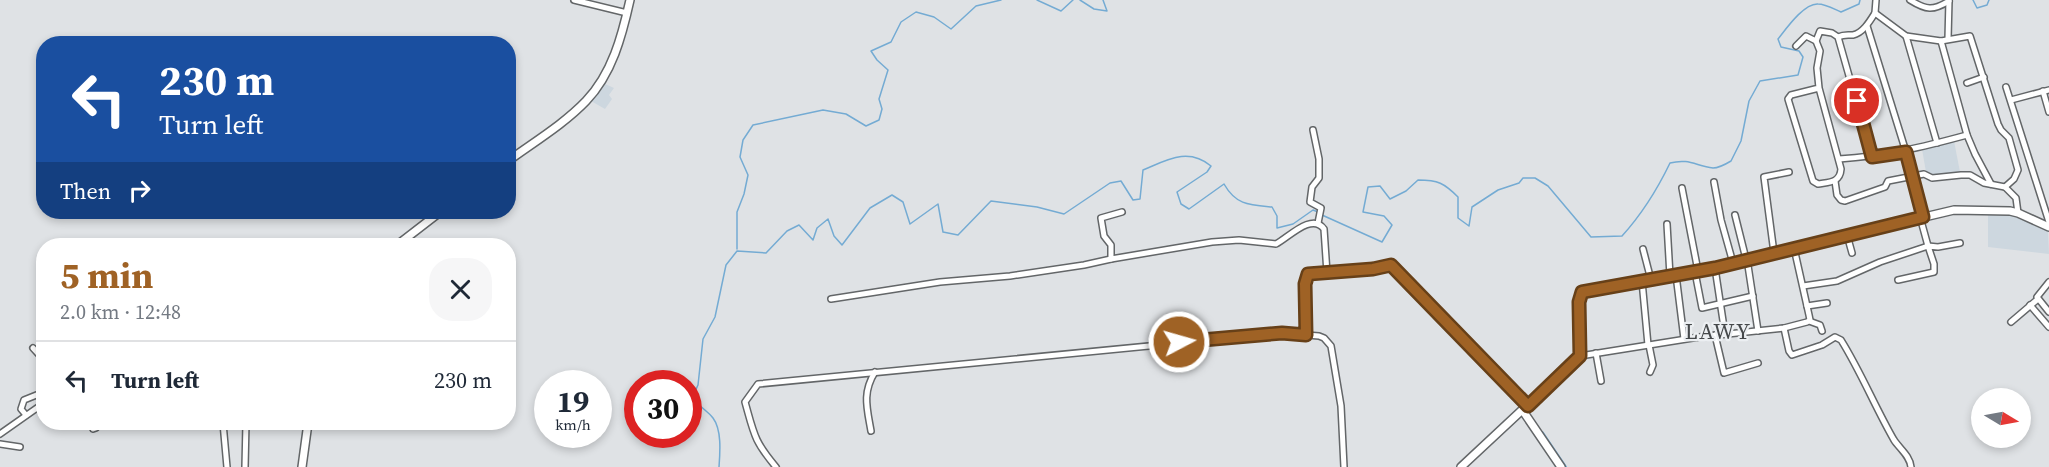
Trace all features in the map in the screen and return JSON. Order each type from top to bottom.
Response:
[{"type":"main road","points":[[516,155],[570,116],[591,96],[610,64],[620,40],[630,0]]},
{"type":"main road","points":[[1461,467],[1580,356],[1579,302],[1582,292],[1715,268],[1954,210],[1972,209],[2019,213],[2049,227]]},
{"type":"main road","points":[[406,238],[431,219]]},
{"type":"main road","points":[[1525,409],[1561,467]]},
{"type":"main road","points":[[302,467],[307,430]]},
{"type":"street","points":[[574,0],[596,3],[627,13]]},
{"type":"street","points":[[1838,37],[1846,33],[1854,35],[1867,26],[1875,13],[1876,0]]},
{"type":"street","points":[[1910,0],[1932,9],[1949,1],[1948,39]]},
{"type":"street","points":[[1875,13],[1906,36],[1941,41],[1970,36],[1998,124],[2009,138],[2018,170],[2006,188]]},
{"type":"street","points":[[1867,26],[1913,176],[1928,246],[1935,267],[1934,272],[1898,280]]},
{"type":"street","points":[[1819,88],[1791,95],[1788,99],[1813,182],[1818,184],[1835,181],[1841,174],[1819,88],[1817,68],[1820,51],[1816,41],[1820,31],[1832,33],[1838,37],[1872,157]]},
{"type":"street","points":[[1796,46],[1804,36],[1816,41]]},
{"type":"street","points":[[1906,36],[1937,143]]},
{"type":"street","points":[[1941,41],[1968,135],[1991,184]]},
{"type":"street","points":[[1967,83],[1984,77]]},
{"type":"street","points":[[2006,87],[2046,203],[2049,222]]},
{"type":"street","points":[[2010,100],[2046,91],[2049,112]]},
{"type":"street","points":[[1313,130],[1319,159],[1318,178],[1312,187],[1310,202],[1321,208],[1319,218],[1324,229],[1327,273]]},
{"type":"street","points":[[1839,159],[1906,152],[1968,135]]},
{"type":"street","points":[[1774,253],[1764,177],[1789,172]]},
{"type":"street","points":[[1835,181],[1839,198],[1848,201],[1885,187],[1890,180],[1924,174],[1932,178],[1965,175],[2006,188],[2016,198],[2019,213]]},
{"type":"street","points":[[1714,182],[1721,220],[1733,263]]},
{"type":"street","points":[[1682,188],[1702,308],[1753,296]]},
{"type":"street","points":[[1111,259],[1111,245],[1104,236],[1101,218],[1122,212]]},
{"type":"street","points":[[1735,215],[1746,259],[1758,331]]},
{"type":"street","points":[[831,299],[940,282],[1084,266],[1111,259],[1228,241],[1276,244],[1319,218]]},
{"type":"street","points":[[1667,224],[1684,339]]},
{"type":"street","points":[[1847,236],[1852,254]]},
{"type":"street","points":[[1803,286],[1838,281],[1880,262],[1928,246],[1938,247],[1960,243]]},
{"type":"street","points":[[1643,249],[1651,280]]},
{"type":"street","points":[[1794,249],[1809,321]]},
{"type":"street","points":[[1306,335],[1307,277],[1311,273],[1393,266],[1525,409]]},
{"type":"street","points":[[1715,268],[1725,334]]},
{"type":"street","points":[[1642,281],[1653,365],[1650,372]]},
{"type":"street","points":[[2049,282],[2038,293],[2038,299],[2049,312]]},
{"type":"street","points":[[2011,322],[2038,299]]},
{"type":"street","points":[[1807,306],[1827,303]]},
{"type":"street","points":[[2030,305],[2049,327]]},
{"type":"street","points":[[1580,356],[1684,339],[1785,328],[1809,321],[1820,325],[1822,331]]},
{"type":"street","points":[[1785,328],[1792,356],[1822,345],[1835,337],[1841,340],[1871,392],[1880,416],[1910,460],[1911,467]]},
{"type":"street","points":[[776,467],[758,444],[750,425],[746,402],[756,386],[762,384],[1282,333],[1322,337],[1329,342],[1341,406],[1344,467]]},
{"type":"street","points":[[1715,335],[1724,373],[1758,363]]},
{"type":"street","points":[[33,348],[36,351]]},
{"type":"street","points":[[1596,353],[1601,381]]},
{"type":"street","points":[[871,431],[866,395],[874,372]]},
{"type":"street","points":[[26,416],[21,409],[24,400],[36,395]]},
{"type":"street","points":[[0,434],[36,409]]},
{"type":"street","points":[[224,430],[227,467]]},
{"type":"street","points":[[245,467],[246,430]]},
{"type":"street","points":[[0,444],[20,447]]},
{"type":"shaded area","points":[[603,83],[614,88],[609,95],[612,99],[605,109],[591,101]]},
{"type":"shaded area","points":[[1954,141],[1960,172],[1935,175],[1926,172],[1922,149]]},
{"type":"shaded area","points":[[1988,212],[2019,214],[2048,231],[2049,254],[1988,247]]},
{"type":"waterway","points":[[737,249],[737,212],[748,175],[740,157],[743,140],[753,125],[823,110],[846,114],[866,126],[879,120],[882,109],[879,99],[888,70],[871,51],[891,42],[901,22],[916,12],[934,17],[951,29],[976,6],[1001,0]]},
{"type":"waterway","points":[[1037,0],[1061,11],[1073,0]]},
{"type":"waterway","points":[[1080,0],[1094,9],[1107,11],[1103,0]]},
{"type":"waterway","points":[[1322,215],[1382,242],[1392,225],[1384,216],[1363,212],[1368,187],[1380,186],[1390,199],[1406,191],[1418,180],[1440,183],[1458,197],[1458,218],[1469,226],[1472,207],[1498,190],[1519,183],[1523,178],[1535,178],[1548,186],[1591,237],[1622,236],[1649,201],[1670,163],[1687,162],[1713,168],[1731,161],[1741,141],[1749,101],[1760,81],[1798,75],[1803,57],[1799,51],[1781,47],[1778,39],[1796,17],[1813,5],[1824,5],[1841,12],[1859,4],[1860,0]]},
{"type":"waterway","points":[[1973,0],[1977,8],[1987,5],[1989,0]]},
{"type":"waterway","points":[[719,467],[720,442],[716,423],[693,396],[698,385],[703,339],[715,317],[726,265],[737,251],[766,253],[787,231],[799,225],[813,240],[817,228],[828,219],[834,236],[842,245],[870,208],[892,195],[903,202],[910,224],[938,204],[943,232],[958,235],[991,201],[1037,207],[1064,214],[1110,183],[1121,181],[1133,200],[1140,199],[1143,170],[1169,159],[1186,156],[1202,160],[1211,166],[1207,172],[1177,192],[1181,204],[1189,209],[1224,184],[1233,196],[1244,203],[1272,207],[1277,216],[1277,228],[1293,224],[1313,210],[1318,212]]},
{"type":"waterway","points":[[1542,433],[1565,467]]},
{"type":"district","name":"LAWY","points":[[1718,331]]},
{"type":"route","points":[[1179,342],[1282,333],[1306,335],[1305,284],[1308,274],[1338,273],[1391,265],[1528,406],[1580,357],[1579,302],[1582,292],[1715,268],[1923,217],[1906,152],[1872,157],[1857,101]]}]
